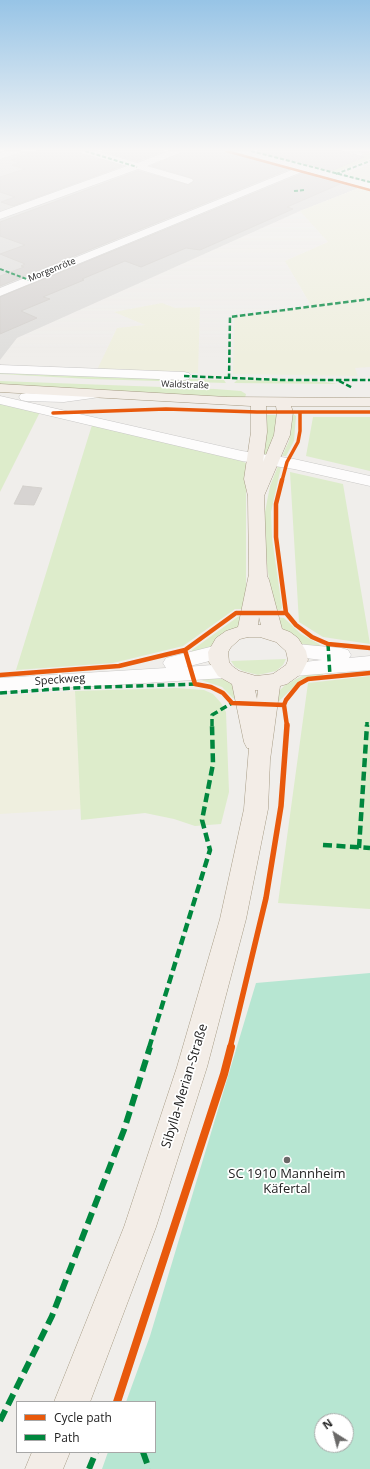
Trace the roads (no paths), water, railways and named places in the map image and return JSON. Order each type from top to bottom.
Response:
[{"type":"main road","name":"Waldstraße","points":[[0,378],[269,387],[370,388]]},
{"type":"main road","points":[[247,631],[258,574],[256,496],[252,479],[259,432],[258,402],[269,387],[283,402],[284,412],[282,435],[256,496]]},
{"type":"main road","name":"Waldstraße","points":[[0,388],[258,402],[370,402]]},
{"type":"main road","points":[[258,574],[273,633]]},
{"type":"main road","points":[[247,631],[273,633],[291,643],[295,660],[284,677],[270,682],[256,683],[228,668],[223,643],[233,635],[247,631]]},
{"type":"main road","name":"Sibylla-Merian-Straße","points":[[228,668],[259,760]]},
{"type":"main road","name":"Sibylla-Merian-Straße","points":[[72,1401],[140,1227],[192,1067],[235,911],[256,809],[259,760],[270,682]]},
{"type":"main road","points":[[44,1469],[51,1453]]},
{"type":"street","name":"Morgenröte","points":[[0,292],[178,220]]},
{"type":"street","name":"Waldstraße","points":[[0,370],[184,376]]},
{"type":"street","name":"Waldstraße","points":[[0,395],[64,398],[95,394]]},
{"type":"street","points":[[0,400],[255,458],[272,460],[370,481]]},
{"type":"street","points":[[295,660],[328,655],[370,657]]},
{"type":"street","points":[[295,660],[370,663]]},
{"type":"street","name":"Speckweg","points":[[0,684],[228,668]]},
{"type":"place","name":"SC 1910 Mannheim Käfertal","points":[[287,1160]]}]
